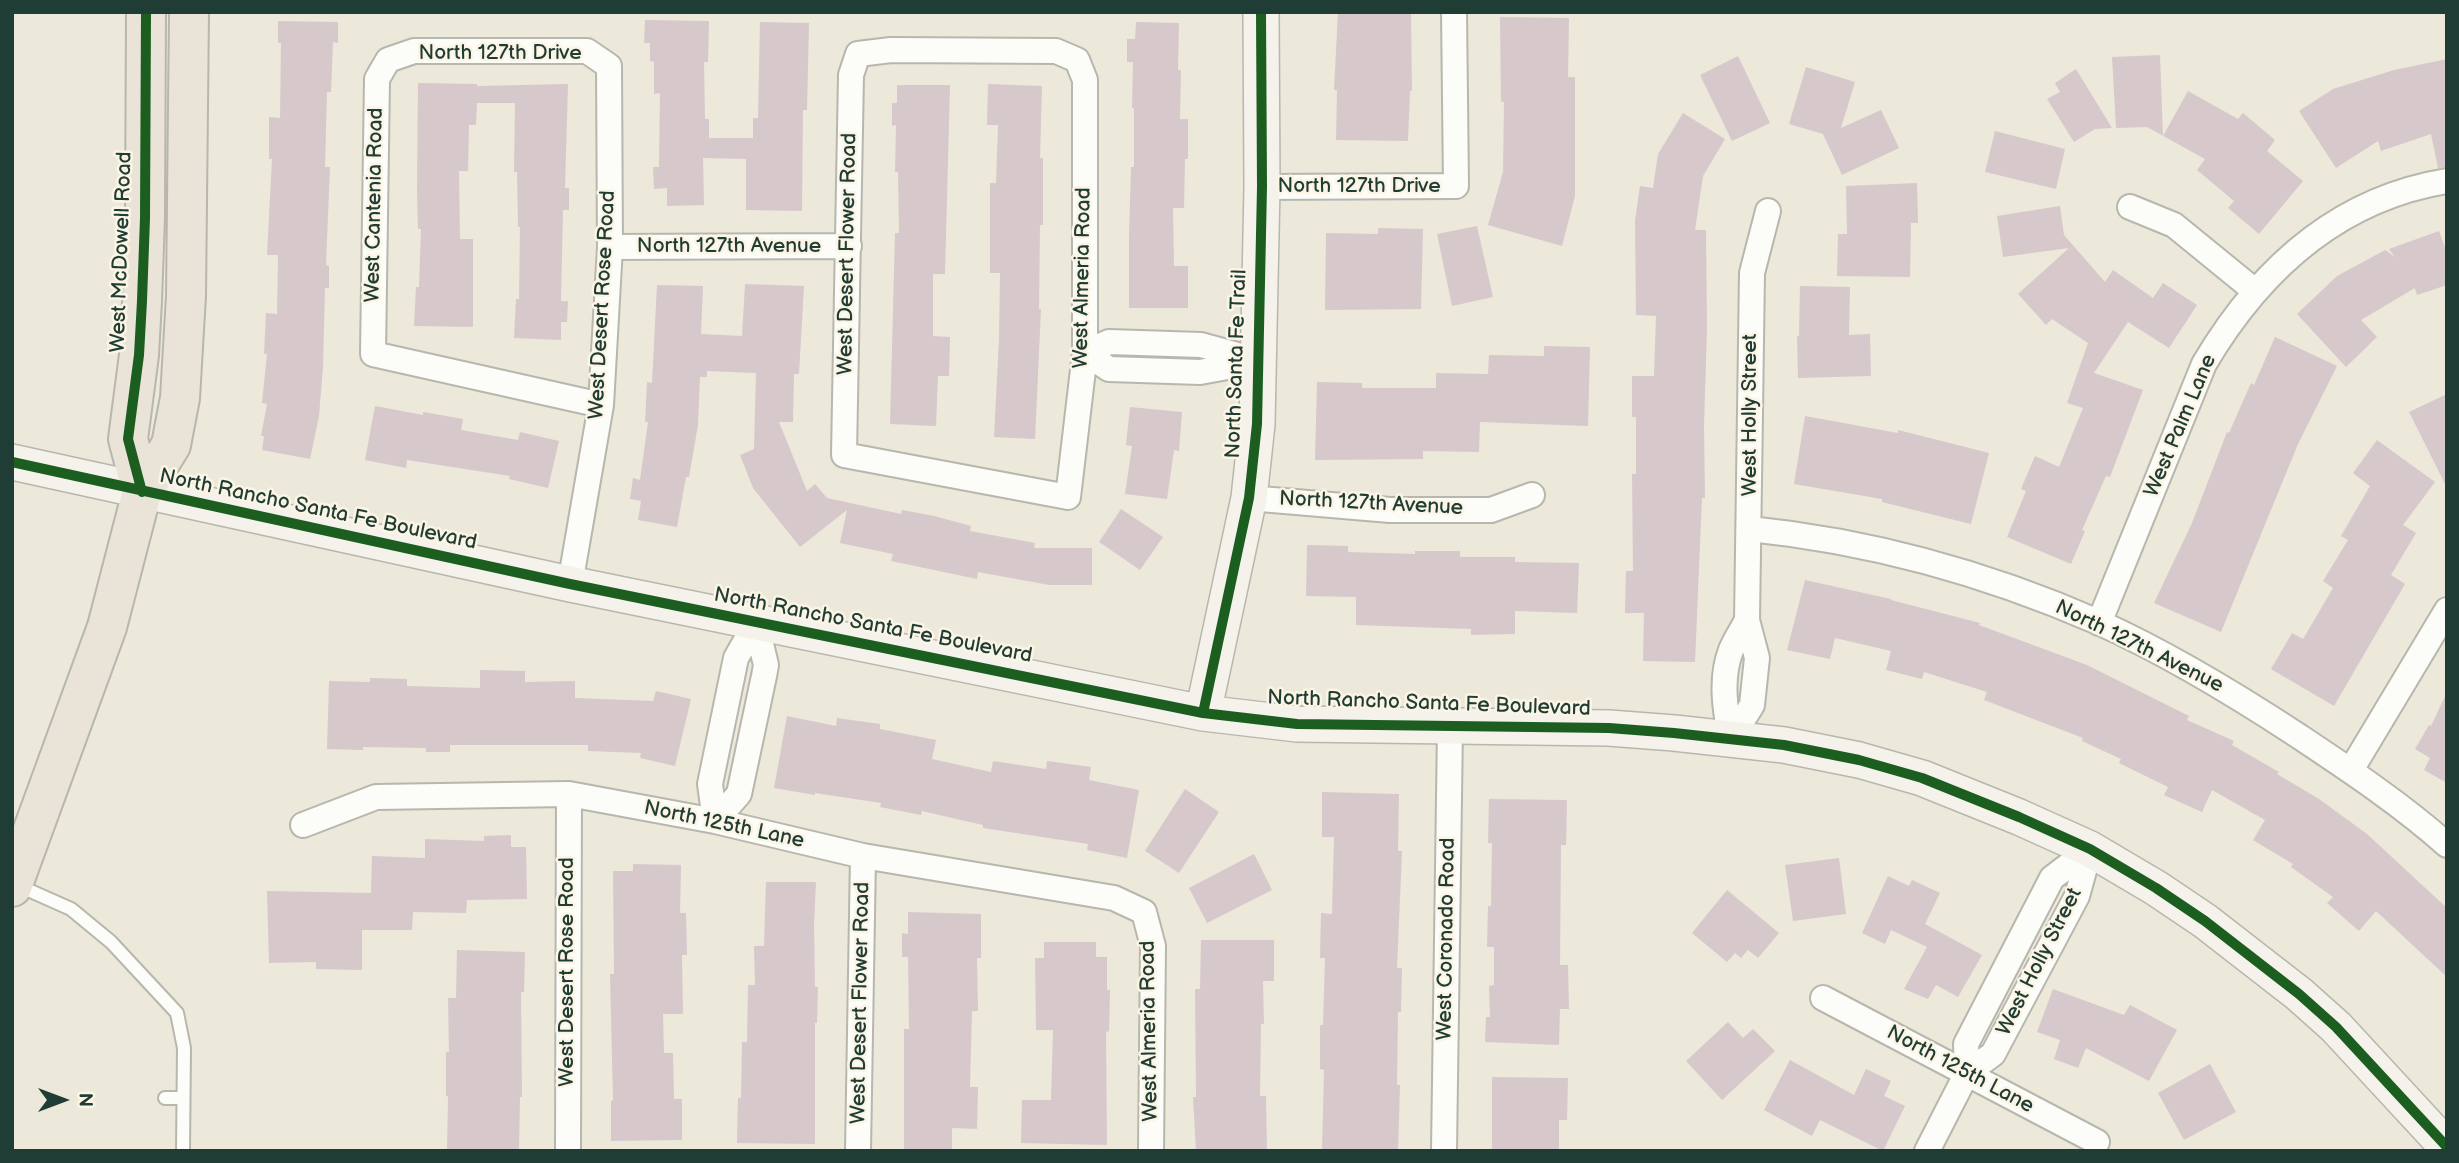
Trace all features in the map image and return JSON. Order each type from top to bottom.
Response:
[{"type":"main road","name":"West McDowell Road","points":[[142,492],[128,439],[139,355],[142,301],[146,12]]},
{"type":"main road","name":"West McDowell Road","points":[[13,886],[107,627],[142,492],[171,446],[181,386],[186,296],[189,12]]},
{"type":"street","name":"North Santa Fe Trail","points":[[1203,713],[1249,498],[1257,424],[1262,187],[1261,12]]},
{"type":"street","name":"North 127th Drive","points":[[1262,187],[1456,186],[1454,12]]},
{"type":"street","name":"West Desert Flower Road","points":[[1068,497],[844,455],[851,75],[858,54],[891,50],[1056,51],[1077,60]]},
{"type":"street","name":"North 127th Drive","points":[[388,60],[414,51],[587,51],[609,66]]},
{"type":"street","name":"West Cantenia Road","points":[[388,60],[377,79],[373,354],[601,405]]},
{"type":"street","name":"West Almeria Road","points":[[1068,497],[1084,353],[1085,80],[1077,60]]},
{"type":"street","name":"West Desert Rose Road","points":[[570,584],[601,405],[610,247],[609,66]]},
{"type":"street","name":"West Palm Lane","points":[[2099,623],[2204,364],[2226,327],[2255,291],[2302,245],[2364,205],[2430,183],[2447,181]]},
{"type":"street","points":[[2130,207],[2174,225],[2255,291]]},
{"type":"street","name":"West Holly Street","points":[[1731,739],[1752,705],[1757,658],[1747,620],[1752,273],[1768,211]]},
{"type":"street","name":"North 127th Avenue","points":[[610,247],[849,246]]},
{"type":"street","points":[[1084,353],[1109,342],[1201,345],[1260,361]]},
{"type":"street","name":"North Rancho Santa Fe Boulevard","points":[[12,463],[570,584],[1203,713],[1297,724],[1609,728],[1731,739],[1784,745],[1847,757],[1922,778],[2090,849],[2205,920],[2299,994],[2351,1043],[2447,1147]]},
{"type":"street","name":"North 127th Avenue","points":[[1249,498],[1390,510],[1491,510],[1532,495]]},
{"type":"street","name":"North 127th Avenue","points":[[1750,529],[1798,534],[1926,561],[2022,592],[2099,623],[2236,695],[2351,770],[2447,845]]},
{"type":"street","points":[[2351,770],[2447,610]]},
{"type":"street","points":[[715,821],[739,794],[764,676],[766,665],[756,623]]},
{"type":"street","name":"West Coronado Road","points":[[1444,1151],[1450,728]]},
{"type":"street","name":"West Desert Rose Road","points":[[568,1151],[569,794]]},
{"type":"street","name":"North 125th Lane","points":[[303,825],[376,797],[569,794],[715,821],[863,856],[1114,898],[1144,912]]},
{"type":"street","name":"West Holly Street","points":[[1927,1151],[1967,1073],[1993,1054],[2077,896],[2090,849]]},
{"type":"street","name":"West Desert Flower Road","points":[[858,1151],[863,856]]},
{"type":"street","name":"West Almeria Road","points":[[1144,912],[1153,946],[1151,1151]]},
{"type":"street","name":"North 125th Lane","points":[[1823,998],[2097,1142]]},
{"type":"lane","points":[[13,886],[71,909],[111,942],[177,1013],[184,1048],[183,1151]]},
{"type":"lane","points":[[165,1098],[183,1098]]},
{"type":"building","points":[[1338,12],[1411,12],[1412,91],[1408,141],[1336,140],[1337,90],[1334,90]]},
{"type":"building","points":[[1500,17],[1569,18],[1568,77],[1575,77],[1575,196],[1562,246],[1488,225],[1503,172],[1504,102],[1501,102]]},
{"type":"building","points":[[645,20],[709,21],[708,62],[704,62],[705,119],[709,119],[709,138],[753,138],[753,118],[758,118],[760,22],[809,23],[807,110],[803,110],[802,211],[746,210],[746,159],[703,158],[704,205],[667,206],[667,188],[654,189],[653,167],[659,167],[660,93],[654,94],[654,62],[650,61],[650,43],[644,43]]},
{"type":"building","points":[[278,21],[338,22],[338,43],[333,42],[331,92],[327,92],[325,167],[330,167],[326,265],[329,266],[329,288],[325,288],[319,416],[310,459],[262,450],[264,436],[261,436],[267,404],[262,403],[267,354],[264,354],[266,313],[277,314],[278,255],[267,255],[272,159],[269,159],[269,117],[280,118],[281,43],[278,43]]},
{"type":"building","points":[[1136,22],[1179,23],[1180,119],[1188,119],[1188,159],[1185,159],[1184,208],[1173,208],[1174,266],[1188,266],[1188,308],[1129,308],[1134,108],[1133,62],[1127,62],[1127,39],[1135,39]]},
{"type":"building","points":[[2160,55],[2163,136],[2147,127],[2116,128],[2112,57]]},
{"type":"building","points":[[1738,56],[1770,123],[1732,141],[1700,75]]},
{"type":"building","points":[[2447,59],[2447,167],[2438,168],[2431,134],[2381,151],[2378,141],[2336,168],[2299,111],[2333,89],[2394,70]]},
{"type":"building","points":[[1806,67],[1855,82],[1841,128],[1881,110],[1899,148],[1842,175],[1823,134],[1789,124]]},
{"type":"building","points":[[2076,69],[2112,128],[2095,129],[2074,142],[2047,99],[2060,92],[2055,83]]},
{"type":"building","points":[[418,83],[477,86],[568,84],[565,188],[569,188],[569,210],[563,210],[561,301],[568,301],[567,322],[561,322],[561,340],[514,338],[516,299],[519,299],[520,227],[517,172],[514,172],[515,103],[477,103],[476,125],[469,125],[468,171],[459,171],[460,239],[473,239],[473,327],[414,326],[416,287],[419,287],[421,229],[418,229],[417,191]]},
{"type":"building","points":[[988,84],[1042,86],[1040,158],[1043,158],[1043,225],[1040,225],[1041,309],[1035,439],[994,437],[1000,273],[990,273],[990,183],[996,183],[998,125],[987,125]]},
{"type":"building","points":[[897,85],[950,85],[945,274],[933,274],[933,336],[950,337],[949,376],[938,376],[936,426],[890,424],[895,233],[899,233],[898,172],[895,172],[896,125],[892,126],[892,103],[897,103]]},
{"type":"building","points":[[2188,91],[2238,119],[2243,113],[2275,140],[2267,151],[2303,181],[2259,234],[2228,208],[2234,201],[2197,170],[2205,159],[2163,136]]},
{"type":"building","points":[[1683,113],[1725,139],[1703,176],[1695,230],[1706,230],[1707,328],[1705,498],[1702,498],[1695,662],[1643,661],[1644,613],[1625,613],[1626,571],[1633,571],[1632,474],[1636,474],[1636,417],[1632,417],[1632,376],[1654,376],[1656,316],[1636,315],[1635,221],[1640,186],[1653,188],[1658,154]]},
{"type":"building","points":[[1995,131],[2065,149],[2056,189],[1985,172]]},
{"type":"building","points":[[1917,183],[1918,223],[1911,223],[1910,277],[1837,276],[1838,234],[1847,234],[1846,186]]},
{"type":"building","points":[[2060,206],[2064,235],[2105,282],[2113,270],[2153,298],[2163,283],[2197,305],[2169,348],[2128,322],[2094,373],[2143,390],[2110,477],[2106,476],[2082,530],[2085,531],[2071,564],[2007,537],[2026,491],[2021,489],[2035,456],[2059,467],[2083,408],[2067,403],[2088,343],[2052,319],[2046,325],[2018,294],[2069,248],[2003,257],[1997,216]]},
{"type":"building","points":[[1477,226],[1493,297],[1452,306],[1437,234]]},
{"type":"building","points":[[1378,228],[1423,229],[1421,309],[1325,310],[1326,233],[1378,234]]},
{"type":"building","points":[[2439,231],[2447,253],[2447,285],[2417,295],[2415,288],[2361,320],[2377,337],[2346,367],[2297,314],[2337,276],[2385,250],[2395,257],[2389,249]]},
{"type":"building","points":[[745,284],[804,286],[799,374],[794,374],[793,422],[779,422],[807,491],[815,484],[827,498],[901,514],[902,510],[934,516],[971,526],[970,531],[1035,543],[1034,548],[1092,548],[1092,585],[1049,585],[978,572],[977,579],[891,561],[893,554],[840,543],[847,510],[800,547],[753,488],[740,455],[754,449],[756,373],[707,371],[707,377],[700,377],[698,425],[677,527],[638,520],[641,501],[630,499],[633,478],[640,480],[648,422],[645,422],[647,382],[652,383],[657,285],[703,286],[701,334],[742,336]]},
{"type":"building","points":[[1800,286],[1850,287],[1849,335],[1870,334],[1871,376],[1798,378]]},
{"type":"building","points":[[2275,337],[2337,366],[2298,444],[2221,632],[2154,603],[2192,523],[2227,432],[2229,433],[2251,383],[2254,385]]},
{"type":"building","points":[[1544,346],[1590,347],[1588,426],[1480,422],[1479,452],[1423,451],[1423,459],[1315,460],[1317,382],[1362,383],[1362,388],[1436,388],[1436,373],[1488,374],[1489,355],[1544,356]]},
{"type":"building","points":[[2447,394],[2447,488],[2409,412]]},
{"type":"building","points":[[375,406],[463,419],[461,430],[518,440],[520,432],[559,441],[548,488],[509,479],[510,476],[407,460],[406,468],[365,460]]},
{"type":"building","points":[[1130,407],[1182,412],[1179,451],[1174,450],[1167,499],[1125,494],[1132,446],[1126,445]]},
{"type":"building","points":[[1805,416],[1898,433],[1898,430],[1989,453],[1971,524],[1882,502],[1882,499],[1794,484]]},
{"type":"building","points":[[2377,440],[2435,482],[2403,525],[2416,533],[2391,575],[2405,584],[2334,706],[2271,669],[2292,633],[2303,639],[2333,588],[2323,581],[2348,540],[2341,536],[2370,486],[2353,473]]},
{"type":"building","points":[[1121,509],[1163,537],[1140,570],[1099,542]]},
{"type":"building","points":[[1307,545],[1348,546],[1348,552],[1415,554],[1415,551],[1460,551],[1460,557],[1515,557],[1515,562],[1579,563],[1577,613],[1515,611],[1515,634],[1471,635],[1471,629],[1356,625],[1356,597],[1306,596]]},
{"type":"building","points":[[1805,580],[1980,623],[1979,625],[2087,665],[2189,716],[2187,720],[2234,741],[2232,745],[2279,772],[2277,774],[2319,799],[2367,834],[2447,908],[2447,977],[2376,911],[2359,931],[2327,903],[2333,897],[2291,867],[2293,864],[2253,840],[2265,820],[2212,790],[2202,812],[2164,795],[2168,787],[2119,763],[2121,759],[2082,741],[2083,738],[1984,700],[1987,692],[1924,672],[1922,679],[1886,670],[1891,651],[1835,638],[1830,659],[1787,650]]},
{"type":"building","points":[[480,670],[525,671],[525,682],[575,681],[575,698],[653,701],[656,691],[691,699],[675,766],[640,758],[641,753],[588,751],[588,745],[450,745],[450,752],[426,752],[426,748],[327,749],[329,681],[407,679],[407,686],[480,688]]},
{"type":"building","points":[[2447,692],[2447,783],[2424,770],[2430,758],[2415,749],[2429,725],[2431,726]]},
{"type":"building","points":[[787,716],[836,726],[837,718],[880,724],[880,729],[936,740],[932,759],[991,772],[993,761],[1046,769],[1047,761],[1091,767],[1089,780],[1139,790],[1127,858],[1087,850],[1088,844],[983,828],[983,825],[922,811],[921,815],[880,807],[881,803],[774,788]]},
{"type":"building","points":[[1185,789],[1219,812],[1179,873],[1145,851]]},
{"type":"building","points":[[1322,792],[1399,794],[1398,851],[1402,851],[1397,968],[1402,968],[1401,1012],[1398,1012],[1398,1151],[1322,1151],[1324,1070],[1320,1069],[1320,1025],[1323,1025],[1325,958],[1320,958],[1321,913],[1332,914],[1334,837],[1322,837]]},
{"type":"building","points":[[1489,799],[1567,800],[1566,845],[1561,845],[1560,965],[1568,965],[1569,1009],[1560,1009],[1559,1045],[1485,1042],[1486,1017],[1490,1017],[1489,986],[1494,985],[1494,947],[1487,947],[1492,843],[1488,843]]},
{"type":"building","points":[[511,835],[511,847],[526,847],[527,899],[467,900],[466,913],[413,912],[412,930],[362,930],[362,970],[316,969],[316,962],[269,963],[267,891],[371,893],[372,856],[425,858],[425,839],[484,841],[484,836]]},
{"type":"building","points":[[1254,854],[1272,890],[1207,923],[1189,888]]},
{"type":"building","points":[[1839,858],[1846,914],[1793,921],[1785,865]]},
{"type":"building","points":[[633,864],[681,865],[680,913],[686,913],[687,955],[682,955],[683,1014],[663,1014],[664,1053],[673,1053],[674,1099],[682,1099],[682,1140],[611,1141],[613,1100],[610,974],[614,974],[613,871],[633,871]]},
{"type":"building","points":[[1888,876],[1909,886],[1912,880],[1940,893],[1925,924],[1982,955],[1958,997],[1936,985],[1928,999],[1904,989],[1927,947],[1891,930],[1885,944],[1862,933]]},
{"type":"building","points":[[766,882],[816,882],[815,987],[818,987],[815,1023],[815,1144],[737,1143],[742,1042],[747,1042],[748,985],[755,985],[754,946],[764,946]]},
{"type":"building","points":[[1727,890],[1779,933],[1758,958],[1748,950],[1741,958],[1735,953],[1727,962],[1692,933]]},
{"type":"building","points":[[908,912],[981,914],[981,958],[977,958],[978,1011],[972,1011],[970,1087],[978,1087],[977,1129],[952,1128],[952,1151],[904,1151],[904,1029],[909,1029],[908,957],[902,957],[902,933],[908,934]]},
{"type":"building","points":[[1201,940],[1274,940],[1274,981],[1263,981],[1264,1024],[1261,1024],[1260,1096],[1266,1096],[1267,1151],[1196,1151],[1193,1097],[1196,1097],[1195,989],[1200,989]]},
{"type":"building","points":[[1044,942],[1096,942],[1096,957],[1107,957],[1107,990],[1110,990],[1109,1032],[1106,1031],[1107,1145],[1021,1143],[1022,1100],[1051,1100],[1053,1030],[1036,1030],[1035,958],[1044,958]]},
{"type":"building","points":[[457,950],[525,952],[524,992],[521,992],[522,1097],[519,1151],[447,1151],[448,998],[456,998]]},
{"type":"building","points":[[2053,989],[2124,1015],[2130,1005],[2177,1030],[2149,1081],[2086,1048],[2078,1068],[2054,1059],[2060,1040],[2037,1032]]},
{"type":"building","points":[[1728,1022],[1743,1038],[1753,1029],[1775,1051],[1722,1100],[1686,1061]]},
{"type":"building","points":[[1790,1060],[1854,1095],[1866,1069],[1891,1081],[1884,1096],[1905,1106],[1883,1151],[1820,1120],[1812,1136],[1764,1110]]},
{"type":"building","points":[[2210,1064],[2236,1112],[2184,1140],[2158,1093]]},
{"type":"building","points":[[1492,1077],[1568,1078],[1567,1120],[1559,1120],[1559,1151],[1492,1151]]},
{"type":"cycle path","points":[[142,492],[128,439],[139,355],[142,301],[146,12]]},
{"type":"cycle path","points":[[1203,713],[1249,498],[1257,424],[1262,187],[1261,12]]},
{"type":"cycle path","points":[[12,462],[570,584],[1203,713],[1297,724],[1609,728],[1784,745],[1859,760],[1922,778],[2019,817],[2090,849],[2156,888],[2205,921],[2299,994],[2336,1027],[2447,1147]]}]
